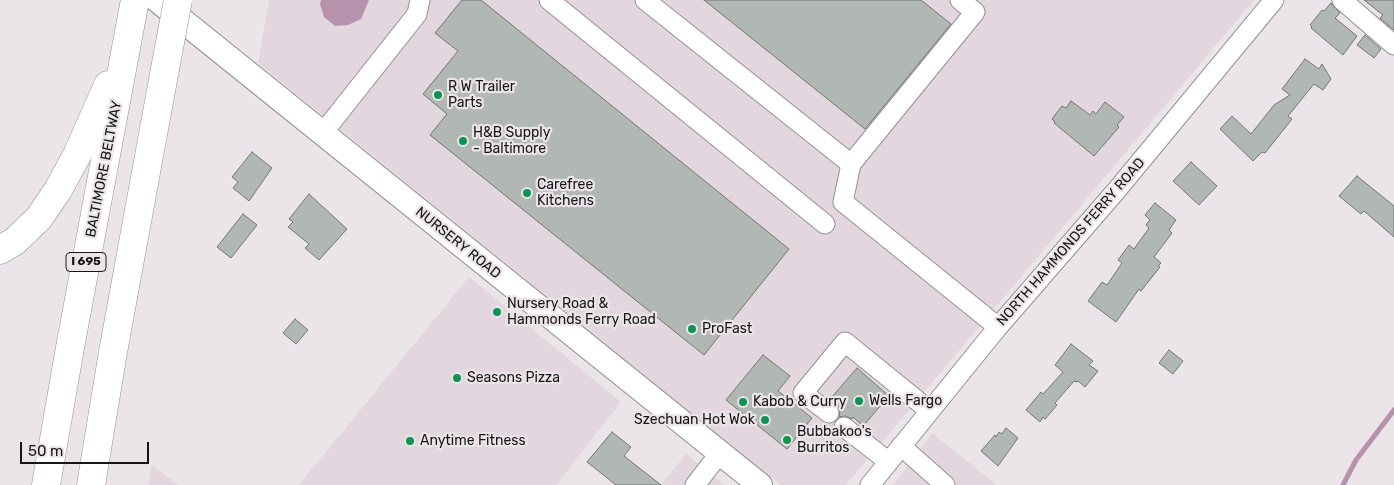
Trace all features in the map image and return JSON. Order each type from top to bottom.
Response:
[{"type":"highway","name":"BALTIMORE BELTWAY","points":[[46,485],[135,0]]},
{"type":"highway","points":[[91,485],[108,379],[178,0]]},
{"type":"highway","points":[[0,250],[15,241],[39,218],[58,190],[77,155],[128,40]]},
{"type":"highway","points":[[104,485],[108,379]]},
{"type":"main road","name":"NURSERY ROAD","points":[[157,0],[760,485]]},
{"type":"street","points":[[322,134],[417,14],[420,0]]},
{"type":"street","points":[[549,0],[825,224]]},
{"type":"street","points":[[645,0],[851,164]]},
{"type":"street","points":[[960,0],[975,12],[851,164],[843,202],[998,326]]},
{"type":"street","name":"NORTH HAMMONDS FERRY ROAD","points":[[870,485],[998,326],[1116,191],[1274,0]]},
{"type":"street","points":[[1342,0],[1394,45]]},
{"type":"street","points":[[829,413],[803,393],[844,342],[930,411]]},
{"type":"street","points":[[844,427],[889,462]]},
{"type":"street","points":[[902,446],[945,485]]},
{"type":"street","points":[[695,485],[720,453]]},
{"type":"shaded area","points":[[269,0],[1254,0],[846,485],[781,485],[258,63]]},
{"type":"shaded area","points":[[321,0],[369,0],[361,19],[348,25],[335,26],[324,17],[320,4]]},
{"type":"shaded area","points":[[469,277],[621,402],[556,485],[299,485]]},
{"type":"shaded area","points":[[932,433],[997,485],[893,485]]},
{"type":"shaded area","points":[[686,454],[724,485],[661,485]]},
{"type":"shaded area","points":[[152,465],[178,485],[148,485]]},
{"type":"building","points":[[462,0],[481,0],[789,249],[704,355],[430,135],[447,114],[423,94],[458,51],[435,33]]},
{"type":"building","points":[[704,0],[921,0],[951,24],[865,129]]},
{"type":"building","points":[[1364,0],[1394,0],[1394,30],[1380,18],[1383,15]]},
{"type":"building","points":[[1331,3],[1340,13],[1335,18],[1357,36],[1343,55],[1311,28],[1310,25],[1322,10],[1324,11]]},
{"type":"building","points":[[1365,35],[1381,49],[1374,58],[1357,45]]},
{"type":"building","points":[[1305,59],[1319,69],[1322,64],[1331,79],[1323,90],[1314,84],[1288,116],[1292,119],[1265,153],[1262,152],[1253,161],[1220,129],[1232,116],[1251,134],[1274,105],[1290,95],[1282,89]]},
{"type":"building","points":[[1071,101],[1090,115],[1093,111],[1096,114],[1105,102],[1124,117],[1117,125],[1119,127],[1094,156],[1054,123],[1052,119],[1062,106],[1066,108]]},
{"type":"building","points":[[252,152],[272,168],[249,201],[233,188],[238,182],[232,177]]},
{"type":"building","points":[[1191,162],[1217,186],[1199,205],[1173,181]]},
{"type":"building","points":[[1357,176],[1394,206],[1394,237],[1364,211],[1361,214],[1339,196]]},
{"type":"building","points":[[309,194],[347,229],[319,260],[305,248],[309,244],[288,227],[293,222],[289,219]]},
{"type":"building","points":[[1155,203],[1176,220],[1169,230],[1172,233],[1154,257],[1161,263],[1158,266],[1160,267],[1141,291],[1139,289],[1116,322],[1088,301],[1102,282],[1107,285],[1122,263],[1118,260],[1129,245],[1134,249],[1149,228],[1146,225],[1150,220],[1145,215]]},
{"type":"building","points":[[243,214],[257,225],[231,258],[217,247]]},
{"type":"building","points":[[295,319],[308,330],[296,344],[283,333]]},
{"type":"building","points":[[1071,344],[1093,361],[1089,365],[1098,371],[1085,387],[1078,381],[1074,381],[1055,403],[1057,405],[1040,422],[1026,410],[1041,392],[1043,394],[1063,372],[1055,365]]},
{"type":"building","points":[[1169,350],[1183,361],[1173,374],[1159,363]]},
{"type":"building","points":[[763,355],[790,376],[778,391],[812,418],[787,449],[726,400]]},
{"type":"building","name":"Wells Fargo","points":[[857,368],[889,396],[863,426],[853,417],[852,419],[845,416],[839,417],[840,409],[831,398]]},
{"type":"building","points":[[1006,428],[1018,438],[998,466],[981,451],[995,435],[996,437],[999,432],[1002,434]]},
{"type":"building","points":[[612,432],[631,447],[624,456],[661,485],[616,485],[587,462]]},
{"type":"waterway","points":[[1343,485],[1356,460],[1394,410]]},
{"type":"place","name":"R W Trailer Parts","points":[[438,95]]},
{"type":"place","name":"H&B Supply - Baltimore","points":[[463,141]]},
{"type":"place","name":"Carefree Kitchens","points":[[527,193]]},
{"type":"place","name":"Nursery Road & Hammonds Ferry Road","points":[[497,312]]},
{"type":"place","name":"ProFast","points":[[692,329]]},
{"type":"place","name":"Seasons Pizza","points":[[457,378]]},
{"type":"place","name":"Wells Fargo","points":[[859,401]]},
{"type":"place","name":"Kabob & Curry","points":[[743,402]]},
{"type":"place","name":"Szechuan Hot Wok","points":[[765,420]]},
{"type":"place","name":"Bubbakoo's Burritos","points":[[787,440]]},
{"type":"place","name":"Anytime Fitness","points":[[410,441]]}]
